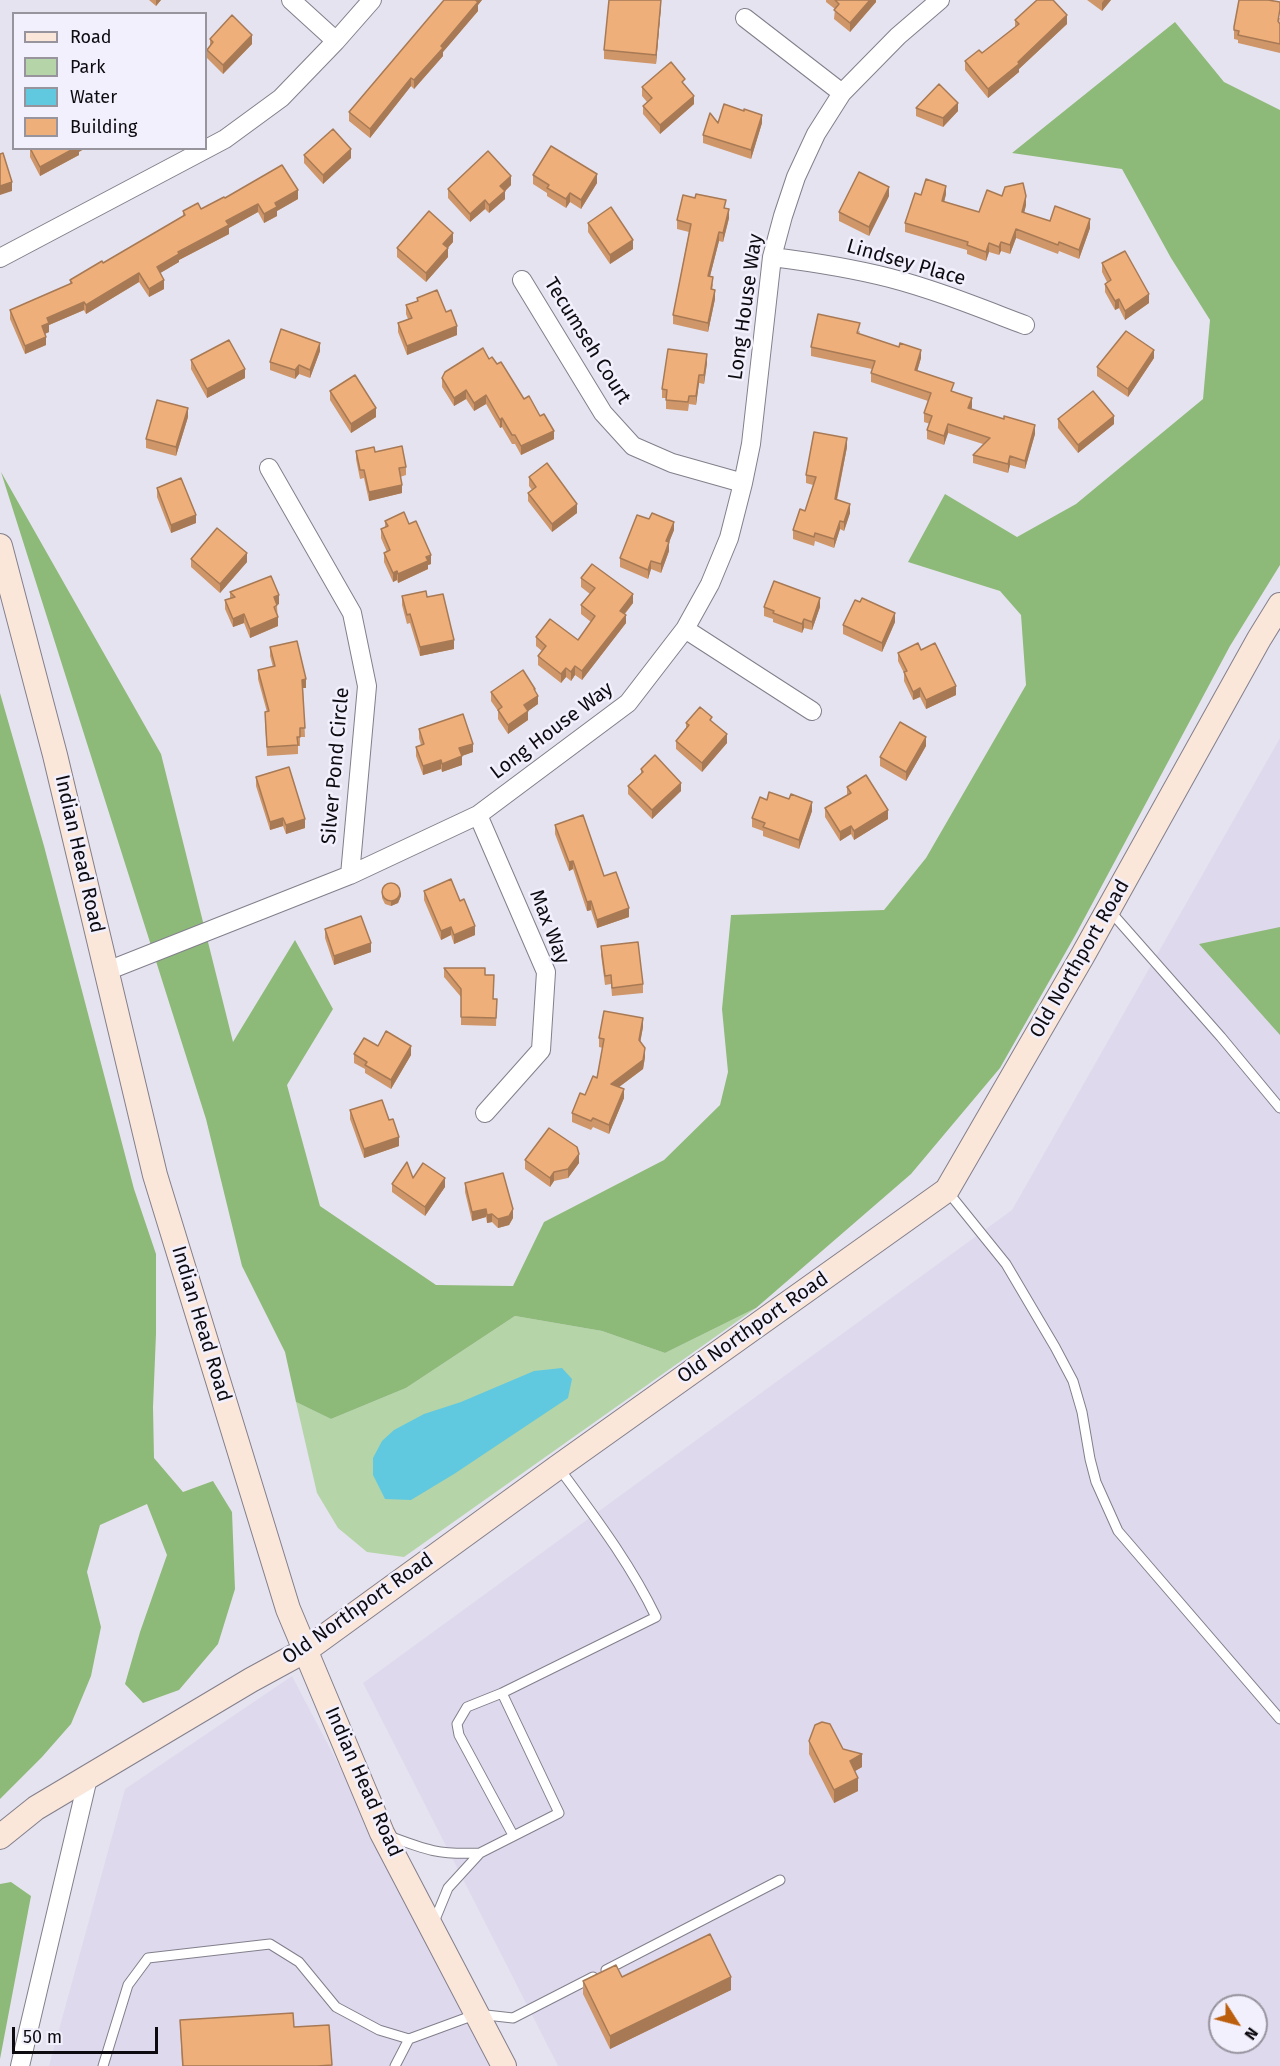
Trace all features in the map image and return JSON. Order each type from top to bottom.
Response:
[{"type":"main road","name":"Indian Head Road","points":[[0,546],[55,754],[155,1175],[288,1609],[382,1833],[504,2066]]},
{"type":"main road","name":"Old Northport Road","points":[[0,1837],[36,1808],[251,1680],[306,1650],[947,1190],[1280,605]]},
{"type":"street","points":[[291,0],[336,41]]},
{"type":"street","points":[[207,149],[225,139],[281,98],[372,0]]},
{"type":"street","name":"Long House Way","points":[[107,971],[350,875],[478,815],[628,703],[685,629],[710,584],[729,538],[751,444],[772,257],[796,177],[816,134],[842,93],[898,36],[940,0]]},
{"type":"street","points":[[745,18],[842,93]]},
{"type":"street","points":[[0,258],[204,150]]},
{"type":"street","name":"Lindsey Place","points":[[772,257],[844,267],[892,279],[956,299],[1025,326]]},
{"type":"street","name":"Tecumseh Court","points":[[522,280],[603,413],[633,446],[672,463],[743,483]]},
{"type":"street","name":"Silver Pond Circle","points":[[269,468],[352,613],[368,686],[350,875]]},
{"type":"street","points":[[685,629],[812,711]]},
{"type":"street","name":"Max Way","points":[[478,815],[546,972],[541,1050],[485,1113]]},
{"type":"street","points":[[20,2066],[87,1778]]},
{"type":"lane","points":[[1108,909],[1280,1108]]},
{"type":"lane","points":[[947,1190],[1006,1264],[1073,1381],[1082,1412],[1096,1482],[1118,1531],[1280,1719]]},
{"type":"lane","points":[[513,1835],[459,1735],[457,1724],[467,1707],[502,1693],[656,1617],[639,1582],[623,1557],[558,1467]]},
{"type":"lane","points":[[432,1927],[448,1888],[480,1853],[560,1813],[502,1693]]},
{"type":"lane","points":[[382,1833],[437,1852],[480,1853]]},
{"type":"lane","points":[[103,2066],[128,1985],[148,1958],[270,1944],[299,1962],[336,2007],[379,2030],[409,2039],[477,2014],[513,2018],[780,1880]]},
{"type":"lane","points":[[395,2066],[409,2039]]},
{"type":"shaded area","points":[[1280,738],[1280,2066],[558,2066],[363,1683],[1012,1210]]},
{"type":"shaded area","points":[[292,1676],[497,2066],[49,2066],[125,1789]]},
{"type":"green space","points":[[1175,22],[1224,82],[1280,110],[1280,565],[1230,646],[1076,934],[1000,1068],[911,1174],[756,1308],[665,1353],[602,1331],[515,1316],[406,1388],[331,1419],[296,1402],[285,1352],[242,1266],[206,1119],[1,472],[161,754],[233,1042],[295,940],[333,1009],[287,1085],[320,1206],[436,1285],[513,1286],[544,1222],[664,1160],[720,1105],[728,1072],[722,1009],[731,915],[884,910],[926,858],[1026,685],[1021,615],[1000,591],[908,562],[945,494],[1017,537],[1076,504],[1203,399],[1210,320],[1171,258],[1122,169],[1012,153]]},
{"type":"green space","points":[[0,693],[44,846],[134,1189],[156,1254],[154,1458],[183,1492],[213,1481],[232,1512],[235,1589],[218,1644],[179,1690],[143,1703],[125,1684],[140,1632],[167,1555],[147,1504],[100,1525],[87,1572],[101,1627],[91,1676],[71,1724],[0,1799]]},
{"type":"green space","points":[[1280,927],[1280,1035],[1199,944]]},
{"type":"green space","points":[[756,1308],[404,1557],[367,1552],[338,1528],[317,1493],[296,1402],[331,1419],[406,1388],[515,1316],[602,1331],[665,1353]]},
{"type":"green space","points":[[11,1882],[31,1896],[0,2059],[0,1884]]},
{"type":"water","points":[[562,1368],[572,1379],[568,1398],[411,1500],[385,1499],[373,1475],[373,1458],[382,1441],[394,1430],[424,1414],[461,1402],[534,1371]]},
{"type":"building","points":[[444,0],[475,0],[478,2],[441,46],[443,48],[414,80],[411,78],[370,129],[349,112]]},
{"type":"building","points":[[609,0],[661,0],[656,55],[604,50]]},
{"type":"building","points":[[835,0],[870,0],[850,23],[834,10],[839,4]]},
{"type":"building","points":[[1037,0],[1053,0],[1067,15],[1018,62],[1019,64],[988,89],[965,61],[979,50],[982,53],[1019,24],[1015,20]]},
{"type":"building","points":[[1239,0],[1280,2],[1278,21],[1280,44],[1238,35],[1239,31],[1234,30],[1234,27]]},
{"type":"building","points":[[232,15],[252,35],[223,65],[207,50],[213,42],[210,39]]},
{"type":"building","points":[[671,62],[685,79],[682,82],[694,96],[660,125],[643,106],[652,98],[642,87]]},
{"type":"building","points":[[939,84],[958,103],[943,118],[916,108]]},
{"type":"building","points":[[724,104],[762,115],[751,150],[703,135],[710,113],[718,123]]},
{"type":"building","points":[[333,129],[351,149],[323,175],[304,155]]},
{"type":"building","points":[[551,146],[597,174],[581,200],[570,193],[566,199],[547,188],[549,185],[533,175]]},
{"type":"building","points":[[31,150],[71,150],[40,167]]},
{"type":"building","points":[[488,151],[511,176],[500,186],[505,191],[489,205],[485,200],[470,214],[448,189]]},
{"type":"building","points":[[3,153],[12,182],[0,186],[0,154]]},
{"type":"building","points":[[282,165],[298,190],[275,203],[277,207],[264,214],[258,204],[226,221],[229,225],[178,252],[179,254],[157,267],[164,280],[149,289],[139,273],[86,305],[84,302],[47,318],[49,323],[42,326],[46,337],[25,346],[10,310],[72,283],[70,280],[185,215],[183,211],[198,203],[201,209]]},
{"type":"building","points":[[859,172],[889,187],[869,227],[839,212]]},
{"type":"building","points":[[926,179],[946,186],[942,201],[979,212],[987,190],[1002,196],[1005,187],[1023,183],[1026,196],[1022,212],[1050,221],[1055,206],[1090,219],[1079,250],[1059,242],[1058,245],[1016,229],[1010,245],[1001,242],[999,247],[989,243],[986,252],[967,245],[968,242],[905,223],[915,193],[921,195]]},
{"type":"building","points":[[696,194],[726,200],[724,208],[729,209],[723,233],[719,232],[708,276],[713,277],[711,289],[715,290],[708,323],[673,315],[691,224],[677,220],[683,195],[695,198]]},
{"type":"building","points":[[611,207],[633,240],[610,255],[588,223]]},
{"type":"building","points":[[429,211],[453,233],[443,244],[448,248],[426,273],[397,248]]},
{"type":"building","points":[[1125,251],[1149,294],[1125,311],[1119,299],[1115,301],[1105,284],[1111,280],[1102,263]]},
{"type":"building","points":[[437,290],[446,312],[451,310],[457,326],[407,346],[398,323],[412,318],[406,305]]},
{"type":"building","points":[[818,314],[860,323],[857,333],[899,347],[900,343],[921,350],[915,370],[954,383],[951,391],[972,398],[968,408],[1004,419],[1004,416],[1035,425],[1025,461],[1010,456],[1008,464],[973,455],[990,438],[948,424],[944,436],[927,430],[932,416],[924,413],[931,393],[871,373],[875,361],[811,347]]},
{"type":"building","points":[[281,329],[320,343],[310,370],[299,365],[295,370],[270,362]]},
{"type":"building","points":[[1126,331],[1154,350],[1128,389],[1097,367]]},
{"type":"building","points":[[229,340],[245,369],[207,389],[191,360]]},
{"type":"building","points":[[483,348],[489,359],[492,357],[497,364],[501,362],[524,399],[529,396],[540,416],[544,414],[554,431],[521,446],[502,418],[500,420],[486,395],[474,403],[466,390],[454,398],[442,378],[445,372]]},
{"type":"building","points":[[668,349],[707,354],[704,375],[699,375],[696,396],[689,396],[688,402],[666,400],[667,390],[662,389]]},
{"type":"building","points":[[355,375],[376,408],[351,424],[330,391]]},
{"type":"building","points":[[1093,391],[1114,416],[1078,445],[1058,419]]},
{"type":"building","points":[[157,400],[188,408],[176,447],[146,439]]},
{"type":"building","points":[[814,432],[847,438],[835,499],[850,504],[844,522],[840,521],[834,539],[815,533],[814,537],[793,530],[800,509],[805,511],[816,477],[806,475]]},
{"type":"building","points":[[402,446],[406,467],[399,468],[402,485],[369,492],[364,470],[360,470],[356,451],[374,447],[375,452]]},
{"type":"building","points":[[547,463],[577,504],[552,524],[528,493],[536,487],[529,477]]},
{"type":"building","points":[[181,478],[196,515],[171,525],[157,488]]},
{"type":"building","points":[[404,512],[409,524],[416,521],[431,555],[426,557],[428,561],[398,574],[397,571],[393,573],[384,553],[390,550],[381,529],[388,526],[385,521]]},
{"type":"building","points":[[652,513],[674,522],[666,541],[669,542],[661,564],[651,561],[648,570],[620,558],[637,515],[649,519]]},
{"type":"building","points":[[217,528],[247,553],[220,584],[191,559]]},
{"type":"building","points":[[592,564],[633,594],[620,611],[626,615],[582,671],[575,666],[571,672],[566,668],[561,674],[538,656],[546,646],[536,637],[550,619],[578,640],[595,616],[581,605],[595,588],[581,578]]},
{"type":"building","points":[[271,576],[279,595],[274,597],[277,605],[274,607],[278,617],[250,629],[244,614],[233,619],[225,600],[235,597],[230,592]]},
{"type":"building","points":[[774,581],[820,598],[812,622],[804,619],[802,624],[773,613],[774,611],[764,607]]},
{"type":"building","points":[[426,591],[427,597],[443,594],[454,640],[420,647],[402,596]]},
{"type":"building","points":[[862,598],[895,613],[882,643],[843,625],[855,600],[860,602]]},
{"type":"building","points":[[297,641],[306,679],[302,680],[305,728],[300,728],[300,737],[297,737],[298,745],[267,747],[265,712],[269,711],[258,670],[275,666],[270,647]]},
{"type":"building","points":[[918,643],[921,650],[935,643],[956,686],[926,700],[920,688],[913,692],[904,672],[907,671],[898,653]]},
{"type":"building","points":[[523,670],[538,696],[524,705],[528,711],[508,725],[498,710],[502,707],[491,692]]},
{"type":"building","points":[[700,707],[712,717],[710,720],[727,734],[702,763],[676,741],[689,725],[686,723]]},
{"type":"building","points":[[463,714],[473,744],[459,748],[462,756],[442,764],[441,760],[423,766],[416,747],[424,744],[419,729]]},
{"type":"building","points":[[900,722],[926,737],[906,772],[880,757]]},
{"type":"building","points":[[655,755],[681,783],[652,810],[628,786],[643,772],[641,769]]},
{"type":"building","points":[[289,767],[305,819],[286,825],[283,818],[270,822],[256,777]]},
{"type":"building","points":[[866,775],[888,810],[854,831],[851,826],[840,832],[825,808],[851,793],[847,787]]},
{"type":"building","points":[[769,792],[789,799],[791,794],[812,802],[799,840],[763,827],[765,823],[752,818],[760,797],[767,800]]},
{"type":"building","points":[[583,815],[604,876],[616,872],[629,908],[597,920],[591,901],[587,902],[573,861],[569,862],[555,825]]},
{"type":"building","points":[[451,879],[460,901],[464,899],[475,926],[454,935],[451,927],[441,931],[424,891]]},
{"type":"building","points":[[391,883],[397,886],[400,892],[397,898],[391,901],[385,898],[382,892],[385,886]]},
{"type":"building","points":[[361,916],[371,943],[334,956],[325,929]]},
{"type":"building","points":[[638,942],[643,984],[612,988],[611,975],[605,976],[601,946]]},
{"type":"building","points":[[444,968],[485,968],[485,975],[494,975],[493,999],[497,999],[496,1018],[461,1017],[461,989]]},
{"type":"building","points":[[604,1011],[643,1018],[639,1040],[645,1048],[643,1060],[611,1084],[624,1089],[609,1125],[572,1113],[580,1093],[585,1095],[593,1076],[597,1078],[604,1039],[599,1038]]},
{"type":"building","points":[[386,1031],[411,1046],[391,1080],[365,1065],[367,1062],[354,1054],[364,1038],[378,1046]]},
{"type":"building","points":[[382,1100],[389,1120],[393,1119],[399,1137],[364,1149],[350,1110]]},
{"type":"building","points":[[549,1128],[577,1147],[579,1154],[568,1169],[554,1172],[550,1178],[525,1160]]},
{"type":"building","points":[[407,1162],[413,1178],[423,1163],[445,1178],[425,1207],[392,1184]]},
{"type":"building","points":[[503,1173],[513,1209],[509,1216],[498,1219],[492,1214],[487,1215],[486,1209],[472,1212],[465,1183]]},
{"type":"building","points":[[822,1722],[830,1724],[843,1749],[862,1754],[850,1761],[858,1778],[834,1790],[809,1741],[815,1725]]},
{"type":"building","points":[[710,1934],[731,1977],[610,2036],[583,1981],[616,1965],[622,1977]]},
{"type":"building","points":[[293,2013],[294,2027],[329,2025],[332,2065],[183,2066],[180,2020]]}]
